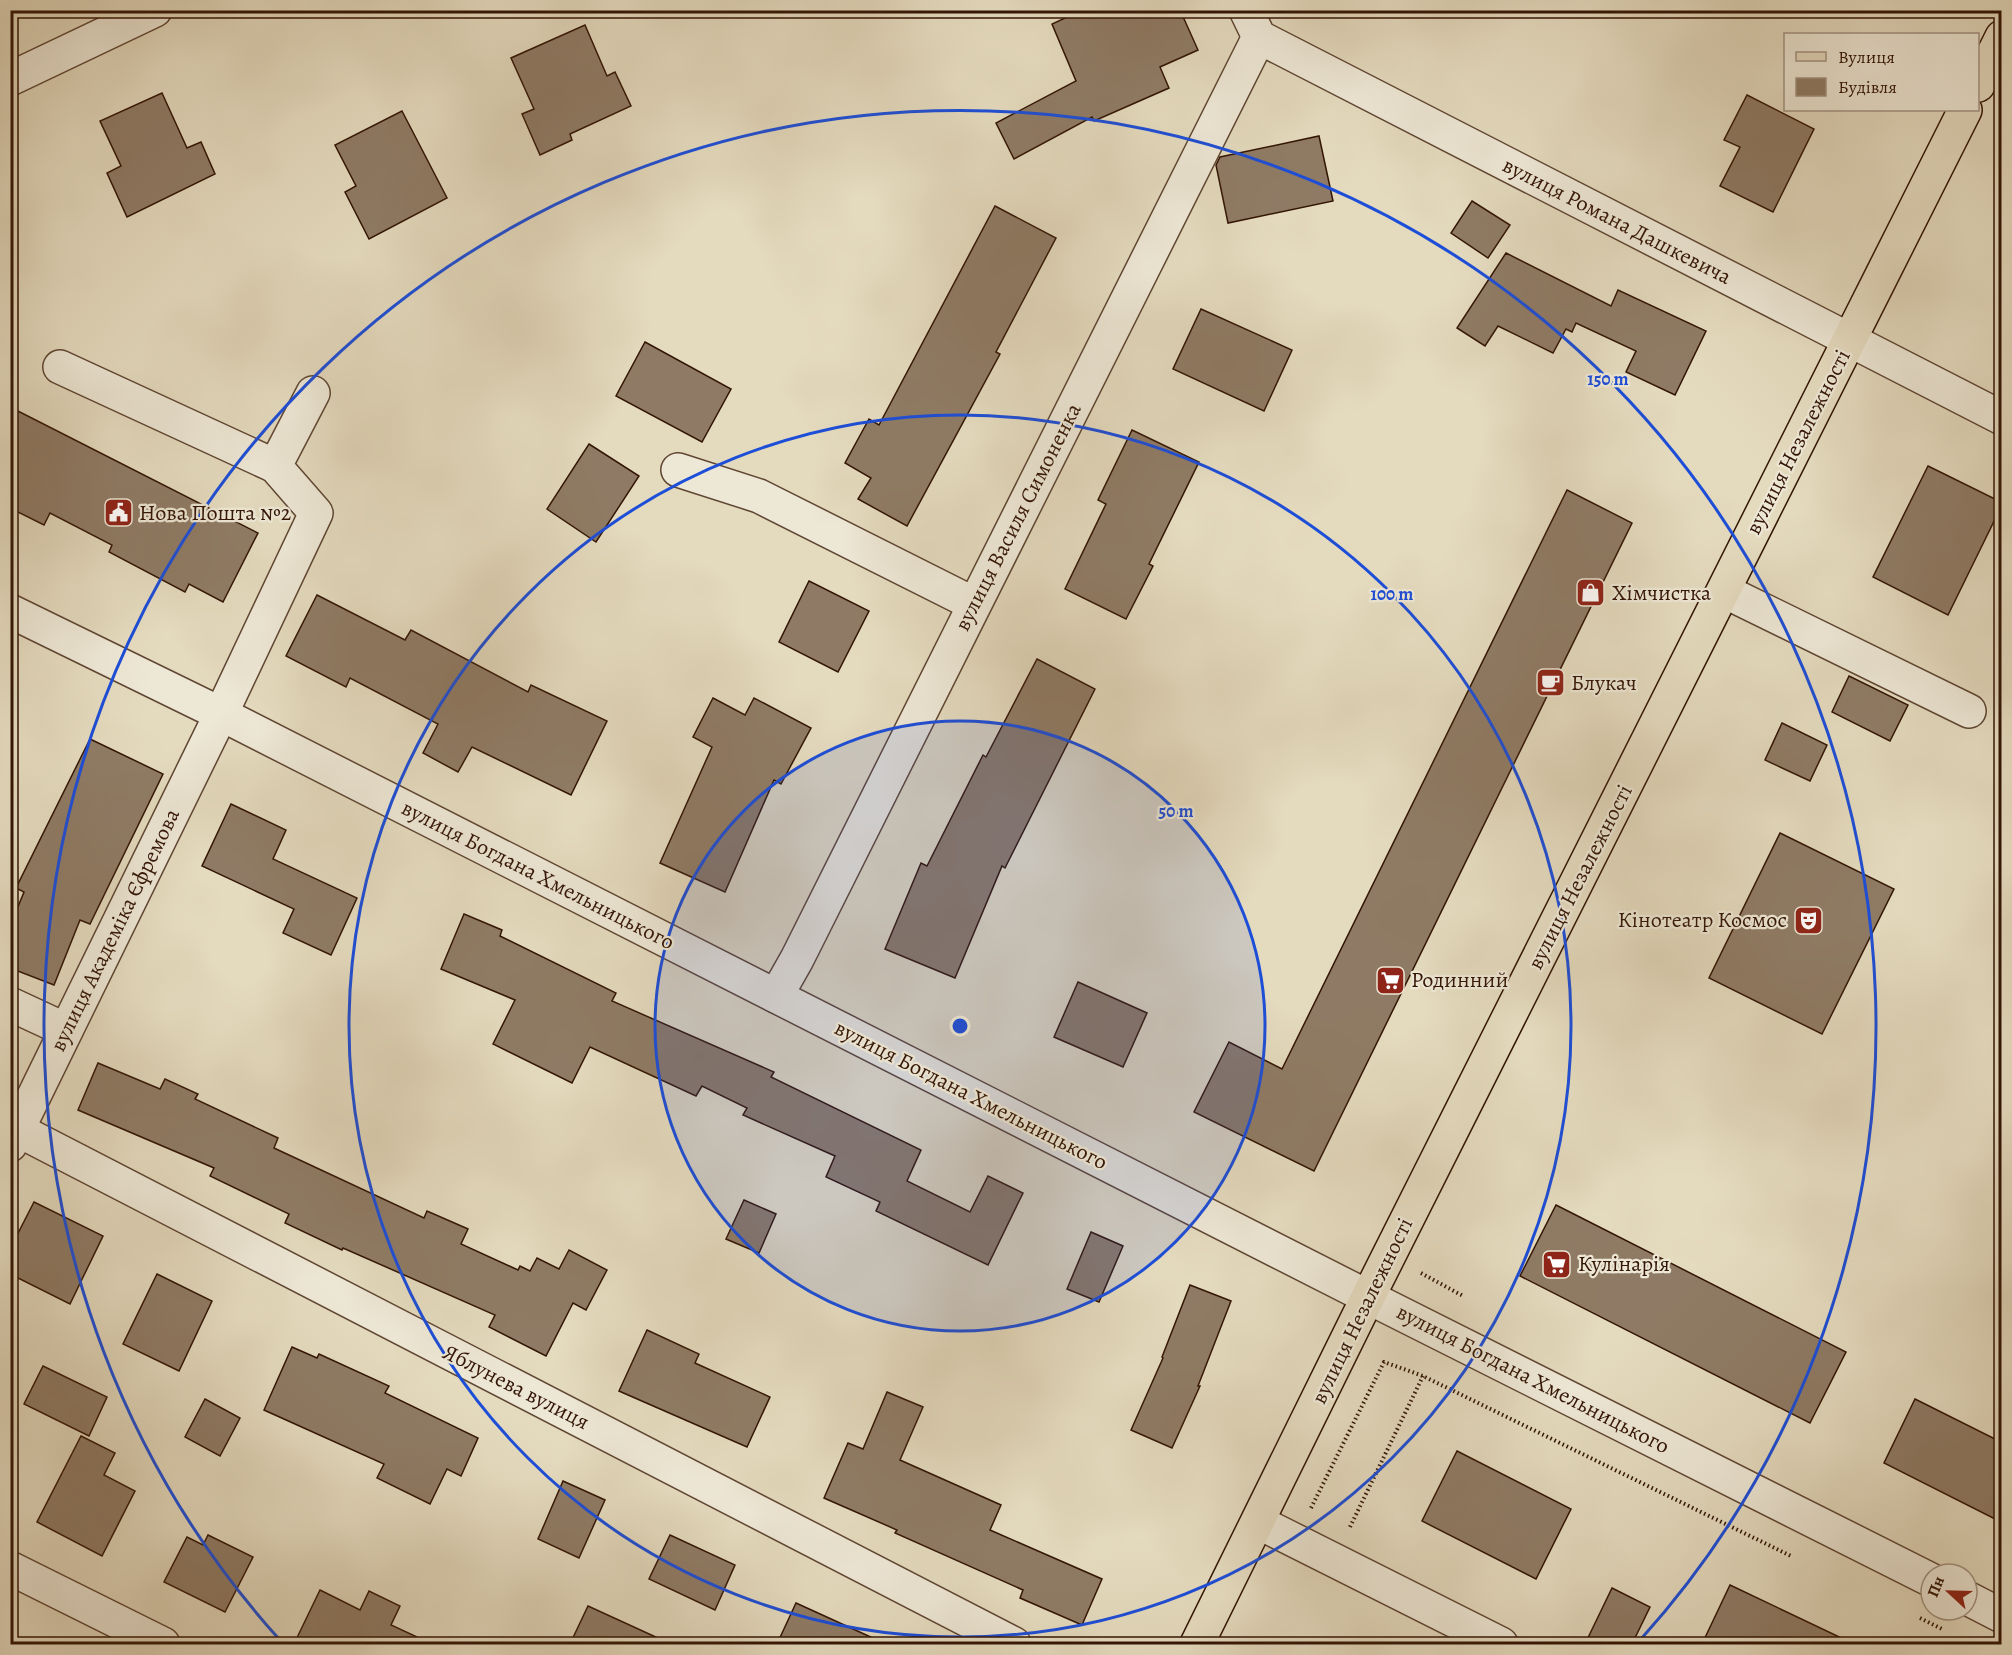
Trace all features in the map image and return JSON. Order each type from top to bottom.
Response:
[{"type":"main road","points":[[1979,80],[2001,37]]},
{"type":"main road","name":"вулиця Незалежності","points":[[1197,1644],[1368,1297],[1964,111]]},
{"type":"street","points":[[10,79],[155,10]]},
{"type":"street","name":"вулиця Романа Дашкевича","points":[[1253,24],[2001,418]]},
{"type":"street","name":"вулиця Василя Симоненка","points":[[776,996],[797,959],[974,604],[1253,24]]},
{"type":"street","points":[[60,367],[275,466],[313,393]]},
{"type":"street","name":"вулиця Академіка Єфремова","points":[[14,1138],[221,714],[316,513],[275,466]]},
{"type":"street","points":[[678,470],[759,496],[974,604]]},
{"type":"street","points":[[1724,591],[1969,711]]},
{"type":"street","name":"вулиця Богдана Хмельницького","points":[[10,610],[221,714],[1368,1297],[1919,1574]]},
{"type":"street","points":[[10,1004],[66,1030]]},
{"type":"street","name":"Яблунева вулиця","points":[[14,1138],[1014,1644]]},
{"type":"street","points":[[1258,1522],[1501,1644]]},
{"type":"street","points":[[10,1568],[163,1644]]},
{"type":"street","points":[[1979,1604],[2001,1616]]},
{"type":"path","points":[[1421,1273],[1462,1296]]},
{"type":"path","points":[[1294,1540],[1384,1362],[1423,1376],[1794,1557]]},
{"type":"path","points":[[1334,1560],[1423,1376]]},
{"type":"path","points":[[1911,1614],[1942,1629]]},
{"type":"building","points":[[1082,10],[1180,10],[1198,50],[1160,67],[1169,88],[1094,121],[1092,117],[1014,159],[996,123],[1076,81],[1052,24]]},
{"type":"building","points":[[585,25],[607,76],[615,72],[631,106],[570,134],[572,140],[540,155],[522,114],[534,109],[511,58]]},
{"type":"building","points":[[162,93],[187,148],[201,142],[215,174],[127,217],[107,173],[121,166],[100,121]]},
{"type":"building","points":[[1747,95],[1814,129],[1773,212],[1720,186],[1740,147],[1724,140]]},
{"type":"building","points":[[402,111],[447,198],[369,239],[345,192],[356,186],[335,145]]},
{"type":"building","points":[[1319,136],[1333,201],[1228,223],[1216,165],[1220,157]]},
{"type":"building","points":[[1472,201],[1510,225],[1488,258],[1451,233]]},
{"type":"building","points":[[995,206],[1056,238],[996,352],[1000,354],[907,526],[858,499],[871,478],[845,463],[869,419],[879,425]]},
{"type":"building","points":[[1506,253],[1611,306],[1618,290],[1706,331],[1675,395],[1626,372],[1636,351],[1576,323],[1572,332],[1566,329],[1553,353],[1498,326],[1485,346],[1457,328]]},
{"type":"building","points":[[1201,309],[1292,350],[1264,411],[1173,369]]},
{"type":"building","points":[[645,342],[731,389],[702,442],[616,396]]},
{"type":"building","points":[[10,407],[258,533],[223,602],[189,584],[185,592],[109,552],[112,545],[50,513],[44,525],[10,508]]},
{"type":"building","points":[[1132,430],[1199,462],[1149,564],[1153,566],[1126,619],[1065,589],[1106,504],[1098,500]]},
{"type":"building","points":[[589,444],[639,476],[596,542],[547,509]]},
{"type":"building","points":[[1928,466],[2001,502],[2001,507],[1948,615],[1873,577]]},
{"type":"building","points":[[1567,490],[1632,523],[1314,1171],[1194,1112],[1229,1042],[1282,1069]]},
{"type":"building","points":[[809,581],[869,611],[838,672],[779,642]]},
{"type":"building","points":[[317,595],[405,640],[411,630],[528,692],[531,685],[607,721],[571,795],[472,747],[458,772],[423,753],[438,724],[350,678],[346,687],[286,656]]},
{"type":"building","points":[[1037,659],[1095,689],[1005,868],[1002,866],[955,978],[885,949],[921,863],[927,866],[983,755],[986,757]]},
{"type":"building","points":[[1849,676],[1908,705],[1890,741],[1832,712]]},
{"type":"building","points":[[713,698],[745,715],[754,698],[811,728],[781,784],[774,780],[725,892],[660,863],[712,747],[693,737]]},
{"type":"building","points":[[1782,723],[1827,745],[1810,781],[1765,760]]},
{"type":"building","points":[[90,739],[163,774],[90,924],[80,920],[54,985],[10,968],[10,926],[24,892],[16,888]]},
{"type":"building","points":[[231,804],[286,830],[273,859],[357,898],[331,955],[283,933],[294,909],[202,866]]},
{"type":"building","points":[[1780,833],[1894,889],[1822,1034],[1709,978]]},
{"type":"building","points":[[464,914],[502,930],[500,936],[616,993],[612,1001],[774,1072],[771,1077],[921,1150],[907,1181],[970,1212],[988,1176],[1023,1193],[988,1265],[876,1211],[880,1202],[826,1177],[835,1156],[743,1115],[747,1108],[702,1086],[696,1096],[590,1047],[572,1083],[493,1044],[515,1000],[441,969]]},
{"type":"building","points":[[1078,982],[1147,1013],[1123,1067],[1054,1037]]},
{"type":"building","points":[[98,1063],[160,1089],[165,1079],[198,1094],[195,1099],[278,1138],[274,1148],[424,1218],[427,1211],[468,1229],[461,1244],[518,1270],[520,1266],[530,1271],[537,1258],[559,1269],[569,1250],[607,1270],[586,1310],[573,1303],[546,1356],[489,1327],[495,1315],[343,1248],[342,1250],[285,1223],[289,1214],[210,1176],[214,1168],[78,1110]]},
{"type":"building","points":[[744,1200],[776,1214],[759,1253],[726,1239]]},
{"type":"building","points":[[34,1202],[103,1236],[70,1304],[10,1274],[10,1249]]},
{"type":"building","points":[[1556,1205],[1846,1352],[1810,1423],[1520,1276]]},
{"type":"building","points":[[1091,1232],[1123,1246],[1099,1302],[1067,1289]]},
{"type":"building","points":[[157,1274],[212,1301],[179,1371],[123,1344]]},
{"type":"building","points":[[1190,1285],[1231,1301],[1198,1386],[1200,1386],[1172,1448],[1131,1430],[1163,1358]]},
{"type":"building","points":[[647,1330],[699,1354],[695,1363],[770,1397],[747,1447],[619,1391]]},
{"type":"building","points":[[292,1347],[317,1358],[319,1354],[389,1386],[385,1393],[478,1438],[461,1476],[447,1469],[430,1504],[377,1478],[384,1464],[264,1410]]},
{"type":"building","points":[[43,1366],[107,1397],[89,1436],[24,1404]]},
{"type":"building","points":[[887,1392],[923,1407],[900,1460],[1001,1505],[990,1530],[1102,1579],[1082,1625],[1020,1598],[1023,1590],[895,1533],[897,1530],[824,1498],[848,1443],[863,1449]]},
{"type":"building","points":[[205,1399],[240,1418],[220,1456],[185,1437]]},
{"type":"building","points":[[1915,1399],[2001,1442],[2001,1522],[1884,1463]]},
{"type":"building","points":[[81,1436],[115,1453],[104,1475],[135,1491],[102,1556],[37,1522]]},
{"type":"building","points":[[1457,1451],[1571,1509],[1536,1579],[1422,1521]]},
{"type":"building","points":[[563,1481],[605,1500],[579,1558],[538,1539]]},
{"type":"building","points":[[208,1535],[253,1557],[225,1612],[164,1582],[187,1537],[203,1545]]},
{"type":"building","points":[[670,1535],[735,1565],[715,1610],[649,1579]]},
{"type":"building","points":[[1730,1585],[1854,1644],[1702,1644]]},
{"type":"building","points":[[1612,1588],[1650,1607],[1632,1644],[1585,1644]]},
{"type":"building","points":[[320,1590],[360,1610],[369,1591],[400,1606],[391,1625],[432,1644],[294,1644]]},
{"type":"building","points":[[796,1603],[886,1644],[777,1644]]},
{"type":"building","points":[[588,1606],[671,1644],[570,1644]]},
{"type":"place","name":"Нова Пошта №2","points":[[118,513]]},
{"type":"place","name":"Хімчистка","points":[[1591,593]]},
{"type":"place","name":"Блукач","points":[[1550,683]]},
{"type":"place","name":"Кінотеатр Космос","points":[[1808,920]]},
{"type":"place","name":"Родинний","points":[[1390,980]]},
{"type":"place","name":"Кулінарія","points":[[1557,1264]]}]
